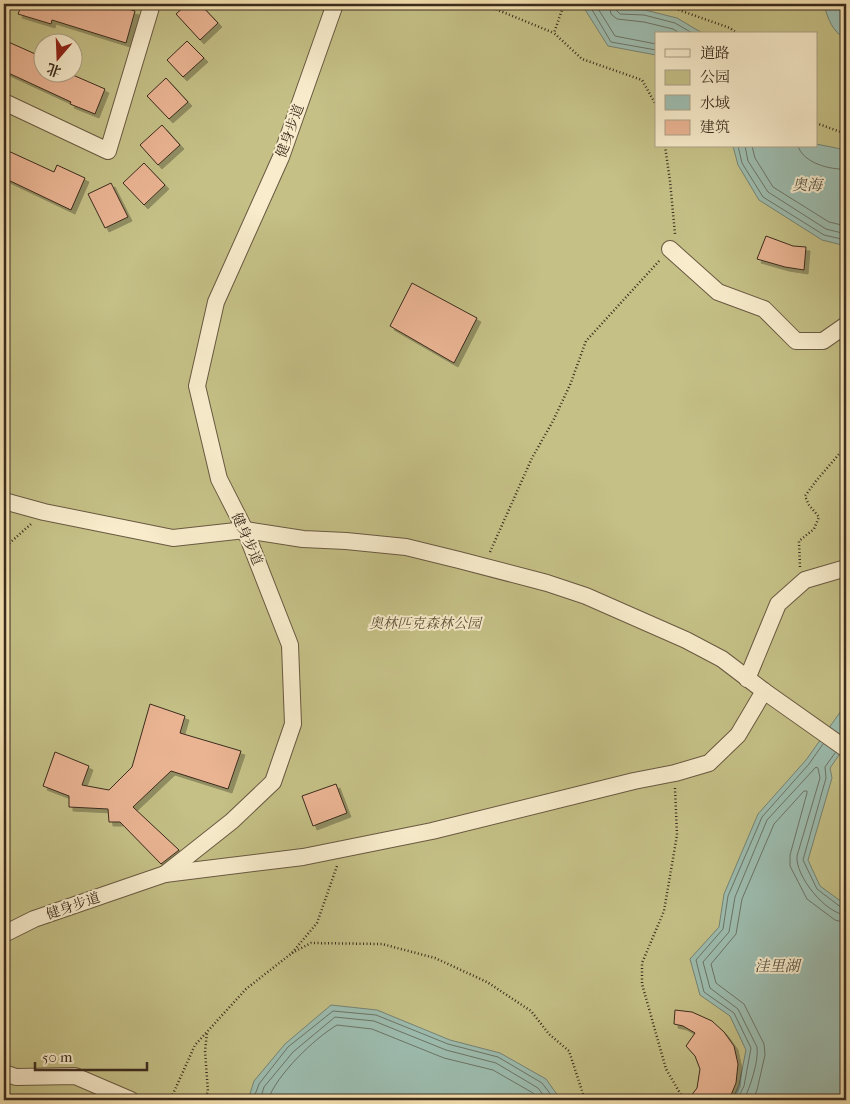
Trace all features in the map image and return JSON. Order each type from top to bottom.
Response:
[{"type":"street","points":[[4,102],[108,150],[152,4]]},
{"type":"street","name":"健身步道","points":[[4,934],[34,919],[165,874],[232,821],[273,782],[293,724],[290,645],[245,530],[219,478],[197,386],[216,302],[281,158],[335,4]]},
{"type":"street","points":[[670,249],[718,292],[764,309],[796,341],[823,341],[846,325]]},
{"type":"street","points":[[4,501],[44,512],[173,538],[245,530],[303,540],[346,541],[406,547],[548,583],[586,596],[686,640],[722,659],[747,679],[846,749]]},
{"type":"street","points":[[747,679],[778,604],[805,580],[846,568]]},
{"type":"street","points":[[165,874],[303,857],[344,849],[432,831],[624,783],[675,773],[709,763],[738,735],[764,691]]},
{"type":"street","points":[[4,1074],[16,1077],[75,1076],[131,1100]]},
{"type":"path","points":[[483,4],[554,33],[582,59],[642,80],[655,103]]},
{"type":"path","points":[[554,33],[564,4]]},
{"type":"path","points":[[662,4],[730,28],[735,32]]},
{"type":"path","points":[[818,124],[846,134]]},
{"type":"path","points":[[482,566],[495,544],[532,458],[567,392],[586,342],[670,249],[676,231],[664,148]]},
{"type":"path","points":[[799,586],[799,541],[814,529],[819,517],[809,505],[805,496],[846,446]]},
{"type":"path","points":[[4,548],[44,512]]},
{"type":"path","points":[[675,773],[678,836],[664,911],[642,963],[642,984],[666,1069],[684,1100]]},
{"type":"path","points":[[292,953],[317,924],[344,849]]},
{"type":"path","points":[[168,1100],[173,1094],[195,1045],[246,989],[292,953],[311,943],[382,944],[435,958],[487,982],[531,1011],[550,1034],[569,1051],[585,1100]]},
{"type":"path","points":[[204,1100],[208,1092],[205,1051],[207,1032]]},
{"type":"green space","name":"奥林匹克森林公园","points":[[4,4],[846,4],[846,1100],[4,1100]]},
{"type":"water","points":[[586,4],[619,4],[622,9],[645,10],[677,18],[701,32],[655,32],[655,55],[608,46],[584,8]]},
{"type":"water","points":[[824,4],[846,4],[846,38],[834,29]]},
{"type":"water","name":"奥海","points":[[818,144],[846,150],[846,246],[822,240],[759,200],[738,165],[734,148],[818,148]]},
{"type":"water","name":"洼里湖","points":[[846,704],[846,745],[830,768],[832,778],[808,860],[820,886],[846,905],[846,1100],[732,1100],[739,1085],[746,1050],[730,1016],[700,995],[690,959],[719,927],[724,894],[758,814],[806,760]]},
{"type":"water","points":[[331,1005],[377,1010],[450,1040],[500,1053],[546,1079],[561,1100],[248,1100],[254,1081],[285,1044]]},
{"type":"building","points":[[22,4],[111,4],[135,11],[126,43],[52,20],[51,24],[18,14]]},
{"type":"building","points":[[187,4],[200,4],[218,23],[200,40],[176,14]]},
{"type":"building","points":[[4,40],[32,53],[32,82],[82,82],[82,79],[105,89],[95,114],[70,104],[71,102],[4,71]]},
{"type":"building","points":[[187,41],[204,58],[183,77],[167,60]]},
{"type":"building","points":[[166,78],[188,102],[169,119],[147,96]]},
{"type":"building","points":[[162,125],[180,145],[158,165],[140,145]]},
{"type":"building","points":[[4,149],[54,172],[57,165],[85,178],[71,210],[4,178]]},
{"type":"building","points":[[144,163],[165,185],[144,205],[123,183]]},
{"type":"building","points":[[111,183],[128,217],[105,228],[88,194]]},
{"type":"building","points":[[766,236],[793,246],[806,247],[804,270],[757,259]]},
{"type":"building","points":[[412,283],[477,318],[454,363],[390,326]]},
{"type":"building","points":[[150,704],[185,716],[180,733],[241,751],[228,789],[171,771],[133,807],[179,850],[161,864],[120,822],[109,822],[108,809],[69,807],[69,796],[43,786],[55,752],[89,766],[82,785],[109,790],[132,767]]},
{"type":"building","points":[[336,784],[347,813],[313,826],[302,796]]},
{"type":"building","points":[[675,1010],[692,1012],[712,1021],[724,1032],[734,1046],[738,1064],[736,1083],[729,1100],[688,1100],[697,1088],[700,1069],[695,1056],[686,1046],[695,1033],[683,1026],[674,1024]]}]
